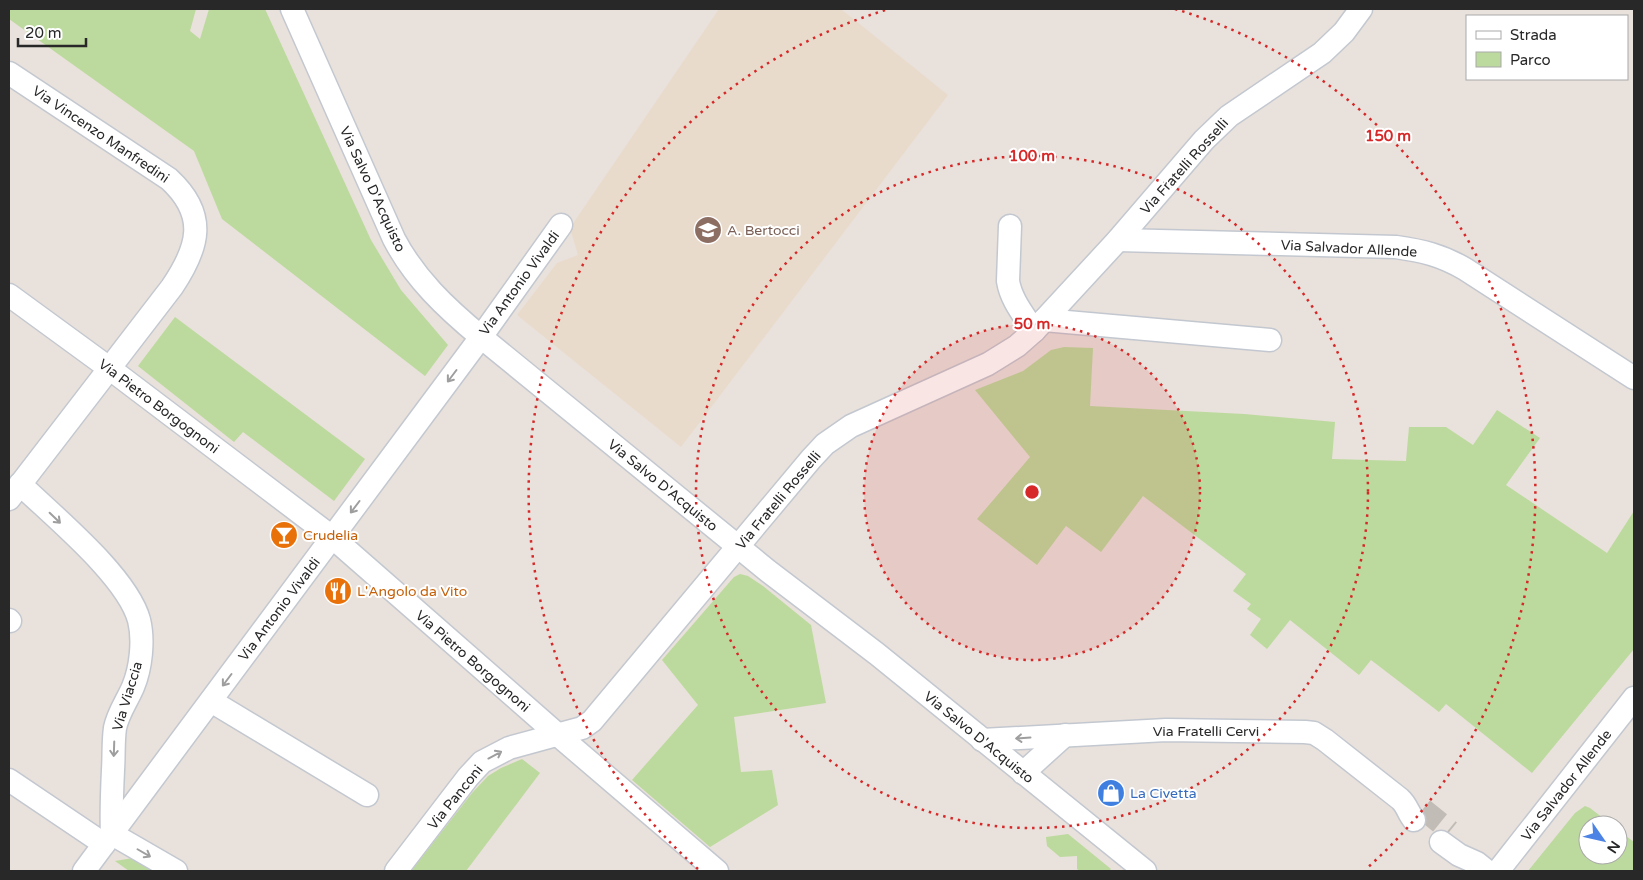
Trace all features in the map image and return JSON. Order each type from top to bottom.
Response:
[{"type":"street","name":"Via Salvo D'Acquisto","points":[[292,9],[403,256],[423,284],[481,337],[738,547],[877,654],[1145,871]]},
{"type":"street","name":"Via Fratelli Rosselli","points":[[558,735],[582,728],[592,721],[811,458],[838,434],[851,426],[1003,356],[1039,325],[1118,240],[1189,157],[1229,116],[1322,53],[1344,32],[1361,9]]},
{"type":"street","name":"Via Vincenzo Manfredini","points":[[9,72],[160,172],[178,187],[187,198],[196,222],[194,240],[183,270],[110,368],[14,491]]},
{"type":"street","name":"Via Antonio Vivaldi","points":[[84,871],[481,337],[561,225]]},
{"type":"street","points":[[1010,226],[1009,289],[1012,296],[1039,325],[1270,340]]},
{"type":"street","name":"Via Salvador Allende","points":[[1118,240],[1396,247],[1428,252],[1465,269],[1634,378]]},
{"type":"street","name":"Via Pietro Borgognoni","points":[[9,295],[110,368],[332,537],[717,871]]},
{"type":"street","name":"Via Viaccia","points":[[14,491],[90,551],[126,594],[138,619],[141,632],[138,672],[120,713],[115,730],[108,839]]},
{"type":"street","name":"Via Salvador Allende","points":[[1498,871],[1634,698]]},
{"type":"street","points":[[211,701],[367,795]]},
{"type":"street","name":"Via Fratelli Cervi","points":[[982,740],[1166,730],[1314,733],[1414,811]]},
{"type":"street","name":"Via Panconi","points":[[396,871],[468,777],[482,762],[509,748],[558,735]]},
{"type":"street","points":[[1022,773],[1065,735]]},
{"type":"street","points":[[9,780],[108,839],[176,871]]},
{"type":"street","points":[[1446,837],[1459,855],[1482,867]]},
{"type":"shaded area","name":"A. Bertocci","points":[[719,9],[841,9],[948,95],[681,447],[517,315],[557,263],[578,255],[570,228]]},
{"type":"green space","points":[[9,9],[196,9],[190,31],[200,39],[209,9],[265,9],[371,240],[401,290],[448,345],[425,376],[222,219],[194,151],[9,19]]},
{"type":"green space","points":[[175,317],[365,459],[334,501],[243,432],[234,442],[138,366]]},
{"type":"green space","points":[[1064,347],[1093,348],[1090,406],[1244,414],[1335,422],[1332,459],[1406,461],[1409,427],[1446,427],[1473,445],[1497,410],[1540,438],[1506,485],[1607,553],[1634,511],[1634,649],[1532,773],[1446,704],[1439,712],[1371,660],[1359,675],[1290,620],[1267,649],[1250,635],[1261,619],[1247,609],[1251,604],[1233,591],[1246,574],[1143,496],[1101,552],[1066,526],[1037,565],[977,519],[1030,457],[975,390],[1023,371],[1051,350]]},
{"type":"green space","points":[[740,574],[748,576],[763,586],[811,625],[826,703],[734,717],[741,772],[772,770],[778,805],[710,847],[632,780],[698,705],[662,660],[734,577]]},
{"type":"green space","points":[[522,759],[540,773],[466,871],[411,871],[472,793],[488,776]]},
{"type":"green space","points":[[1585,806],[1599,815],[1578,815],[1578,865],[1628,865],[1628,838],[1634,842],[1634,871],[1528,871],[1575,813]]},
{"type":"green space","points":[[1068,834],[1111,869],[1109,871],[1080,871],[1077,869],[1077,856],[1060,857],[1047,846],[1046,837]]},
{"type":"green space","points":[[133,858],[154,871],[129,871],[115,861]]},
{"type":"tunnel","points":[[1423,809],[1450,831]]},
{"type":"place","name":"A. Bertocci","points":[[708,230]]},
{"type":"place","name":"Crudelia","points":[[284,535]]},
{"type":"place","name":"L'Angolo da Vito","points":[[338,591]]},
{"type":"place","name":"La Civetta","points":[[1111,793]]}]
